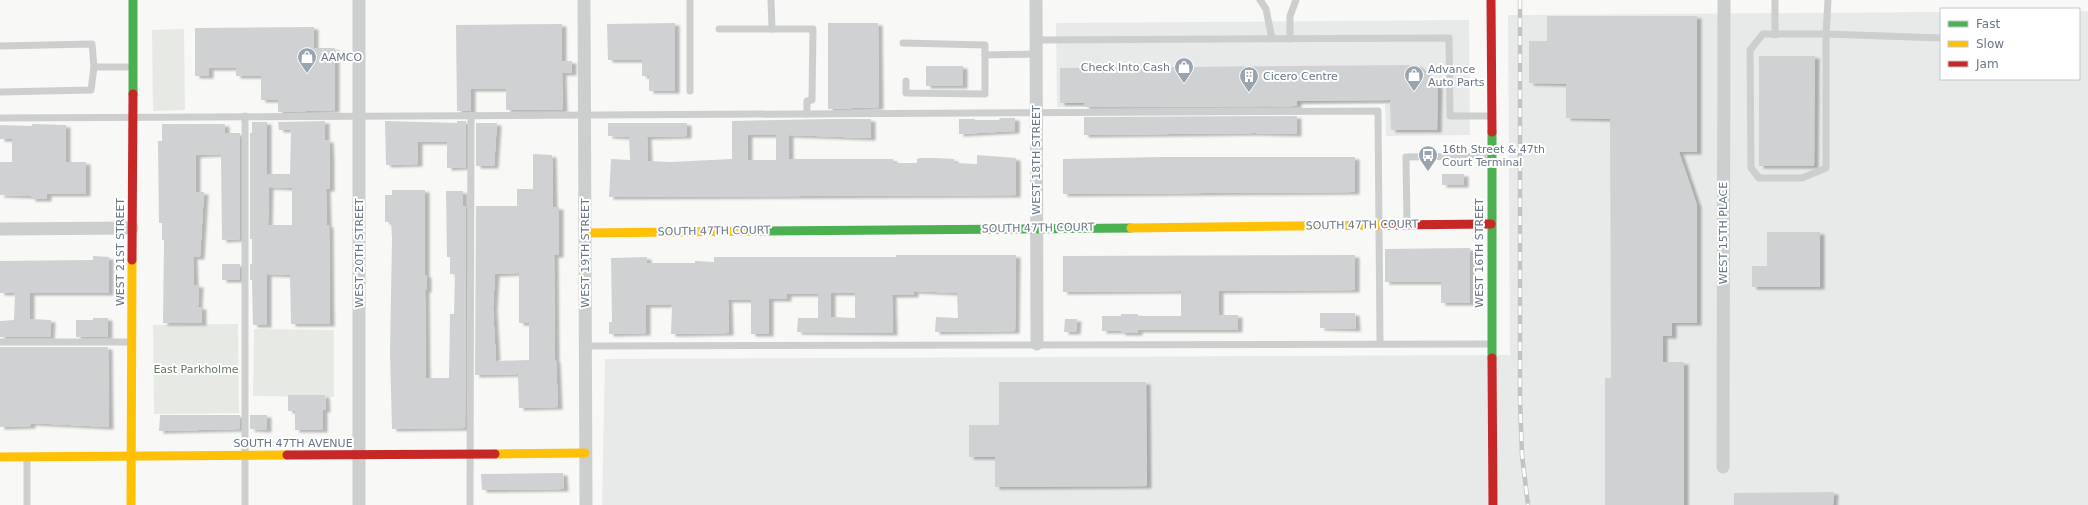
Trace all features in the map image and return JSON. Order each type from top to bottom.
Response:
[{"type":"street","name":"WEST 21ST STREET","points":[[131,505],[133,0]]},
{"type":"street","name":"WEST 20TH STREET","points":[[359,0],[359,505]]},
{"type":"street","name":"WEST 19TH STREET","points":[[584,0],[586,505]]},
{"type":"street","name":"WEST 18TH STREET","points":[[1036,0],[1037,344]]},
{"type":"street","name":"WEST 16TH STREET","points":[[1491,0],[1493,505]]},
{"type":"street","name":"WEST 15TH PLACE","points":[[1723,467],[1724,0]]},
{"type":"street","name":"SOUTH 47TH COURT","points":[[585,232],[1491,224]]},
{"type":"street","points":[[0,229],[132,228]]},
{"type":"street","name":"SOUTH 47TH AVENUE","points":[[0,457],[585,453]]},
{"type":"lane","points":[[690,0],[690,91]]},
{"type":"lane","points":[[770,0],[772,29]]},
{"type":"lane","points":[[1260,0],[1266,9],[1272,39]]},
{"type":"lane","points":[[1290,39],[1290,16],[1296,0]]},
{"type":"lane","points":[[1775,0],[1775,35]]},
{"type":"lane","points":[[1828,0],[1826,34],[1826,168],[1802,178],[1759,178],[1751,168],[1750,50],[1763,34],[1826,34],[1940,38]]},
{"type":"lane","points":[[719,29],[813,29],[812,100],[807,101],[807,114]]},
{"type":"lane","points":[[1036,40],[1449,38],[1450,116],[1491,116]]},
{"type":"lane","points":[[903,43],[985,45],[985,94],[906,93],[906,81]]},
{"type":"lane","points":[[0,46],[92,44],[94,67],[91,90],[0,92]]},
{"type":"lane","points":[[985,55],[1036,54]]},
{"type":"lane","points":[[94,67],[133,66]]},
{"type":"lane","points":[[0,118],[1378,111],[1380,343]]},
{"type":"lane","points":[[244,116],[245,505]]},
{"type":"lane","points":[[470,505],[471,116]]},
{"type":"lane","points":[[1407,225],[1406,158],[1491,156]]},
{"type":"lane","points":[[0,342],[132,342]]},
{"type":"lane","points":[[586,346],[1380,343],[1492,344]]},
{"type":"lane","points":[[27,457],[27,505]]},
{"type":"shaded area","points":[[2080,11],[2088,11],[2088,505],[602,505],[605,359],[1510,355],[1508,15],[1940,12],[1940,80],[2080,80]]},
{"type":"shaded area","name":"Cicero Centre","points":[[1469,20],[1470,135],[1386,136],[1385,104],[1057,107],[1056,23]]},
{"type":"green space","points":[[184,29],[185,110],[153,111],[152,30]]},
{"type":"green space","name":"East Parkholme","points":[[238,324],[239,413],[154,414],[153,325]]},
{"type":"green space","name":"East Parkholme","points":[[254,329],[334,330],[334,397],[253,396]]},
{"type":"building","points":[[1547,16],[1697,16],[1697,152],[1679,152],[1697,205],[1697,323],[1672,323],[1672,336],[1663,336],[1663,362],[1684,362],[1684,505],[1605,505],[1605,378],[1611,378],[1610,119],[1566,118],[1566,84],[1529,83],[1529,41],[1547,41]]},
{"type":"building","points":[[675,23],[675,91],[649,91],[649,76],[642,76],[642,60],[608,60],[607,24]]},
{"type":"building","points":[[828,23],[878,23],[879,107],[828,109]]},
{"type":"building","points":[[562,24],[562,61],[572,61],[572,73],[562,73],[563,110],[506,110],[506,89],[471,89],[471,111],[457,111],[456,25]]},
{"type":"building","points":[[314,27],[314,48],[335,48],[335,110],[278,112],[278,100],[261,100],[261,76],[236,76],[236,68],[209,68],[209,76],[195,76],[195,28]]},
{"type":"building","points":[[1759,56],[1815,56],[1814,166],[1759,166]]},
{"type":"building","name":"Cicero Centre","points":[[1417,65],[1438,86],[1437,130],[1391,130],[1390,100],[1297,101],[1297,106],[1084,107],[1085,103],[1060,103],[1060,68]]},
{"type":"building","points":[[926,66],[963,66],[963,86],[926,86]]},
{"type":"building","points":[[1297,116],[1297,134],[1084,135],[1084,117]]},
{"type":"building","points":[[1000,118],[1015,118],[1015,131],[959,134],[959,119],[999,120]]},
{"type":"building","points":[[871,119],[871,138],[789,135],[789,159],[893,159],[893,163],[917,163],[917,159],[920,158],[934,158],[954,159],[954,163],[977,164],[977,155],[1016,158],[1016,195],[609,197],[611,159],[630,160],[629,137],[608,136],[608,123],[687,123],[687,136],[647,137],[648,161],[670,162],[732,159],[732,121]],"holes":[[[748,135],[776,135],[776,160],[748,160]]]},
{"type":"building","points":[[325,121],[325,140],[329,140],[330,158],[330,189],[326,189],[327,225],[329,225],[330,324],[291,324],[290,275],[267,274],[267,325],[253,325],[252,280],[250,280],[250,264],[252,264],[252,239],[250,239],[250,133],[252,133],[252,122],[267,122],[267,174],[290,174],[291,130],[279,130],[278,122]],"holes":[[[269,187],[292,188],[292,225],[268,225]]]},
{"type":"building","points":[[385,121],[457,123],[457,121],[466,121],[466,167],[447,168],[447,142],[418,142],[418,164],[386,165]]},
{"type":"building","points":[[476,123],[497,123],[494,166],[476,166]]},
{"type":"building","points":[[32,124],[66,125],[66,162],[86,162],[86,194],[47,194],[47,199],[31,199],[31,196],[0,195],[0,162],[12,162],[12,139],[0,139],[0,125],[32,126]]},
{"type":"building","points":[[162,124],[225,124],[225,133],[240,133],[240,239],[222,240],[221,154],[196,155],[196,192],[204,192],[200,257],[193,257],[194,285],[199,285],[198,307],[202,307],[202,323],[163,323],[164,240],[162,240],[162,223],[159,223],[158,141],[162,141]]},
{"type":"building","points":[[533,154],[552,155],[553,207],[559,207],[559,255],[554,255],[555,360],[558,407],[519,408],[518,374],[475,375],[476,206],[517,206],[517,189],[533,189]],"holes":[[[519,273],[519,323],[529,323],[529,360],[496,361],[493,308],[495,274]]]},
{"type":"building","points":[[1162,157],[1355,157],[1355,192],[1063,194],[1063,159]]},
{"type":"building","points":[[1442,174],[1464,174],[1464,185],[1442,185]]},
{"type":"building","points":[[392,190],[425,190],[425,275],[427,275],[427,290],[425,290],[426,378],[449,378],[450,314],[454,314],[455,274],[450,274],[450,257],[447,257],[446,191],[463,191],[463,206],[466,206],[465,428],[392,429],[390,352],[392,239],[391,222],[385,222],[385,195],[392,195]]},
{"type":"building","points":[[1767,232],[1820,232],[1820,287],[1752,287],[1752,266],[1767,266]]},
{"type":"building","points":[[1470,248],[1470,303],[1441,303],[1441,282],[1385,282],[1385,249]]},
{"type":"building","points":[[896,255],[1016,255],[1015,331],[935,332],[936,317],[958,318],[957,293],[914,291],[914,295],[892,295],[893,333],[797,332],[798,318],[818,318],[818,294],[787,294],[787,299],[769,299],[769,334],[751,334],[751,300],[728,300],[729,333],[671,334],[672,305],[646,305],[646,333],[609,334],[609,322],[612,322],[611,258],[647,257],[647,263],[695,263],[695,261],[714,262],[714,257],[896,257]],"holes":[[[831,293],[855,293],[855,318],[831,317]]]},
{"type":"building","points":[[1355,255],[1355,290],[1219,291],[1219,315],[1238,315],[1238,330],[1138,330],[1138,333],[1102,331],[1102,316],[1138,314],[1138,316],[1181,316],[1181,291],[1063,292],[1063,256]]},
{"type":"building","points":[[93,256],[109,257],[109,293],[30,293],[30,319],[51,320],[50,337],[0,337],[0,321],[14,320],[15,293],[0,293],[0,261],[93,260]]},
{"type":"building","points":[[222,264],[240,264],[240,280],[222,280]]},
{"type":"building","points":[[1320,313],[1355,313],[1356,329],[1320,328]]},
{"type":"building","points":[[93,318],[108,318],[108,337],[76,337],[76,320],[93,320]]},
{"type":"building","points":[[1065,319],[1077,319],[1076,332],[1064,332]]},
{"type":"building","points":[[0,347],[108,347],[109,427],[31,423],[31,426],[0,427]]},
{"type":"building","points":[[999,382],[1146,382],[1147,486],[995,487],[995,457],[969,457],[969,425],[999,425]]},
{"type":"building","points":[[288,395],[325,395],[326,410],[323,410],[323,430],[295,430],[295,411],[288,411]]},
{"type":"building","points":[[160,415],[240,415],[240,429],[159,431]]},
{"type":"building","points":[[250,415],[267,415],[267,430],[250,429]]},
{"type":"building","points":[[563,473],[564,489],[482,490],[481,474]]},
{"type":"building","points":[[1834,492],[1833,505],[1734,505],[1734,493]]},
{"type":"railway","points":[[1520,0],[1520,400],[1522,455],[1528,505]]},
{"type":"traffic: fast","points":[[133,0],[133,94]]},
{"type":"traffic: fast","points":[[1492,132],[1492,358]]},
{"type":"traffic: fast","points":[[763,231],[1131,228]]},
{"type":"traffic: slow","points":[[1131,228],[1387,225]]},
{"type":"traffic: slow","points":[[585,233],[763,231]]},
{"type":"traffic: slow","points":[[131,505],[132,260]]},
{"type":"traffic: slow","points":[[495,454],[585,453]]},
{"type":"traffic: slow","points":[[0,457],[287,455]]},
{"type":"traffic: jam","points":[[1491,0],[1492,132]]},
{"type":"traffic: jam","points":[[132,260],[133,94]]},
{"type":"traffic: jam","points":[[1387,225],[1491,224]]},
{"type":"traffic: jam","points":[[1492,358],[1493,505]]},
{"type":"traffic: jam","points":[[287,455],[495,454]]},
{"type":"place","name":"AAMCO","points":[[307,74]]},
{"type":"place","name":"Check Into Cash","points":[[1184,84]]},
{"type":"place","name":"Advance Auto Parts","points":[[1414,92]]},
{"type":"place","name":"Cicero Centre","points":[[1249,93]]},
{"type":"place","name":"16th Street & 47th Court Terminal","points":[[1428,172]]}]
